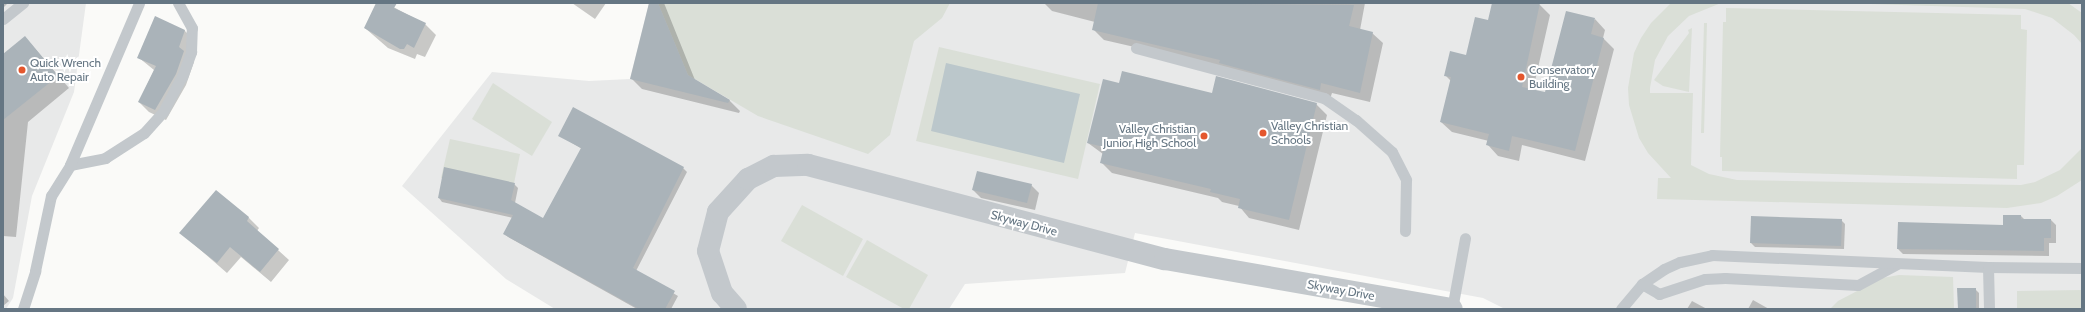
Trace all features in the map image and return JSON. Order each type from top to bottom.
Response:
[{"type":"street","name":"Skyway Drive","points":[[736,309],[722,293],[708,251],[718,212],[748,179],[774,166],[808,165],[1165,259],[1452,309]]},
{"type":"lane","points":[[3,19],[23,3]]},
{"type":"lane","points":[[22,309],[35,270],[51,196],[70,165],[139,3]]},
{"type":"lane","points":[[70,165],[104,158],[144,133],[163,112],[182,77],[191,52],[192,28],[178,3]]},
{"type":"lane","points":[[1136,48],[1324,98],[1356,120],[1392,152],[1406,180],[1405,231]]},
{"type":"lane","points":[[1452,309],[1465,238]]},
{"type":"lane","points":[[1621,309],[1642,284],[1664,269],[1680,262],[1712,256],[1988,267],[2082,268]]},
{"type":"lane","points":[[1642,284],[1659,294],[1705,280],[1725,278],[1858,285],[1898,263]]},
{"type":"lane","points":[[1988,267],[1989,309]]},
{"type":"shaded area","points":[[3,3],[86,3],[74,92],[32,196],[13,298],[6,309],[3,309]]},
{"type":"shaded area","name":"Valley Christian Schools","points":[[649,3],[2082,3],[2082,309],[1505,309],[1483,298],[1135,233],[1125,273],[965,284],[949,309],[555,309],[506,279],[402,186],[492,72],[589,81],[630,79]]},
{"type":"shaded area","points":[[658,3],[950,3],[942,18],[914,41],[890,135],[868,154],[758,116],[688,75]]},
{"type":"shaded area","points":[[1671,3],[1721,3],[1689,16],[1668,36],[1655,60],[1650,88],[1650,93],[1693,93],[1691,165],[1709,174],[1737,180],[2021,185],[2035,182],[2060,170],[2082,148],[2082,180],[2057,196],[2041,203],[2007,208],[1657,199],[1658,178],[1671,178],[1648,153],[1639,138],[1629,105],[1628,88],[1634,53],[1641,38],[1651,23]]},
{"type":"shaded area","points":[[1839,3],[2068,3],[2082,13],[2082,44],[2074,35],[2052,18],[2025,9]]},
{"type":"shaded area","points":[[1726,8],[2021,15],[2021,29],[2027,30],[2024,165],[2017,165],[2017,179],[1722,171],[1722,157],[1720,157],[1723,22],[1726,22]]},
{"type":"shaded area","points":[[1704,23],[1707,23],[1704,133],[1701,133]]},
{"type":"shaded area","points":[[1692,28],[1689,92],[1663,86],[1654,80],[1689,33],[1688,30]]},
{"type":"shaded area","points":[[939,47],[1100,84],[1078,179],[916,141]]},
{"type":"shaded area","points":[[946,63],[1080,94],[1064,163],[931,131]]},
{"type":"shaded area","points":[[493,83],[552,122],[532,156],[472,119]]},
{"type":"shaded area","points":[[450,139],[520,154],[512,193],[441,178]]},
{"type":"shaded area","points":[[802,205],[863,239],[843,276],[781,241]]},
{"type":"shaded area","points":[[867,240],[928,275],[909,309],[904,309],[846,277]]},
{"type":"shaded area","points":[[1899,275],[1953,277],[1954,309],[1830,309],[1838,301],[1882,278]]},
{"type":"shaded area","points":[[2082,290],[2082,309],[2017,309],[2017,291]]},
{"type":"building","points":[[376,3],[397,3],[394,8],[426,23],[414,48],[407,44],[404,49],[400,49],[364,28]]},
{"type":"building","points":[[649,3],[658,3],[688,75],[730,100],[728,103],[630,79]]},
{"type":"building","points":[[1098,3],[1354,5],[1349,26],[1373,32],[1360,93],[1321,83],[1320,90],[1219,63],[1220,60],[1092,30]]},
{"type":"building","name":"Conservatory Building","points":[[1492,3],[1540,3],[1522,87],[1545,92],[1566,11],[1595,18],[1591,34],[1604,38],[1575,151],[1512,136],[1509,151],[1486,145],[1489,134],[1440,122],[1451,77],[1444,76],[1450,51],[1466,55],[1475,17],[1488,20]]},
{"type":"building","points":[[155,16],[185,30],[179,47],[184,51],[176,74],[155,110],[138,102],[156,66],[137,58]]},
{"type":"building","points":[[25,36],[58,76],[3,120],[3,54]]},
{"type":"building","points":[[1122,71],[1212,93],[1216,76],[1317,103],[1289,220],[1238,208],[1240,199],[1210,192],[1211,189],[1100,163],[1104,147],[1087,143],[1103,79],[1119,83]]},
{"type":"building","points":[[573,107],[684,167],[633,268],[675,291],[665,309],[639,309],[503,234],[513,215],[438,198],[444,167],[515,183],[511,200],[543,218],[581,148],[558,136]]},
{"type":"building","points":[[977,171],[1032,184],[1027,203],[972,190]]},
{"type":"building","points":[[216,190],[249,217],[247,221],[279,249],[260,272],[230,247],[217,263],[179,233]]},
{"type":"building","points":[[2003,215],[2021,215],[2021,219],[2051,219],[2051,238],[2044,238],[2044,251],[1897,249],[1898,222],[2003,225]]},
{"type":"building","points":[[1751,216],[1842,219],[1841,246],[1750,243]]},
{"type":"building","points":[[1957,288],[1976,288],[1976,309],[1958,309]]},
{"type":"place","name":"Quick Wrench Auto Repair","points":[[22,70]]},
{"type":"place","name":"Conservatory Building","points":[[1521,77]]},
{"type":"place","name":"Valley Christian Schools","points":[[1263,133]]},
{"type":"place","name":"Valley Christian Junior High School","points":[[1204,136]]}]
